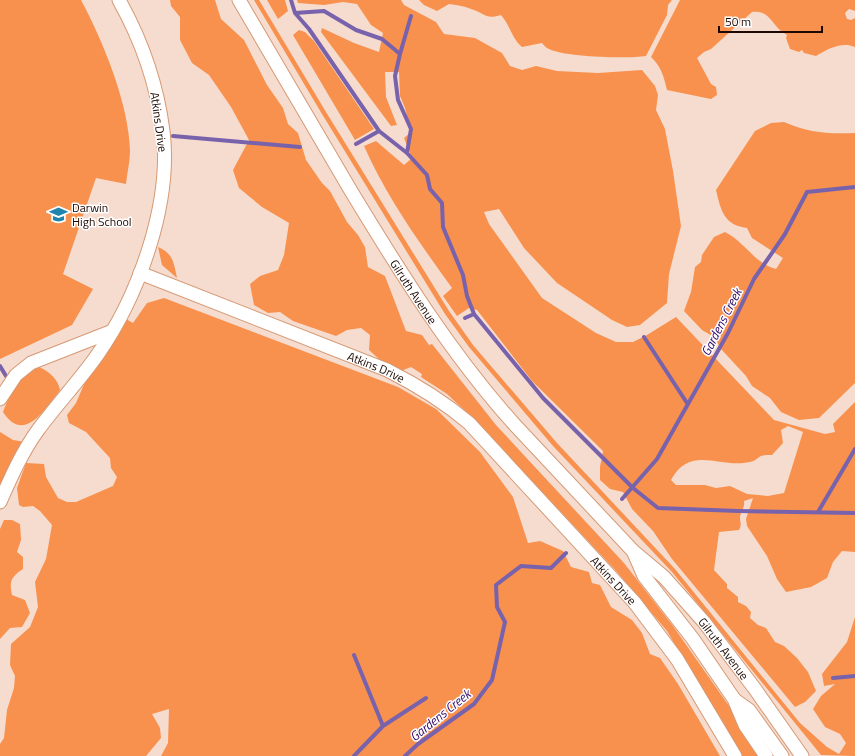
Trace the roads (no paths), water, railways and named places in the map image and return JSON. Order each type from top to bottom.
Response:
[{"type":"street","name":"Atkins Drive","points":[[119,0],[141,44],[152,76],[163,132],[162,186],[154,231],[140,273],[387,370],[424,389],[447,404],[469,423],[489,444],[635,603],[677,659],[735,756]]},
{"type":"street","name":"Gilruth Avenue","points":[[239,0],[382,242],[443,334],[496,404],[633,551],[664,577],[704,622],[755,689],[802,756]]},
{"type":"street","points":[[0,502],[14,470],[38,431],[98,354],[128,302],[140,273]]},
{"type":"street","points":[[0,400],[16,375],[31,363],[110,332]]},
{"type":"street","name":"Gilruth Avenue","points":[[633,551],[644,576],[693,639],[734,699],[745,725],[766,756]]},
{"type":"street","points":[[734,699],[749,710],[782,756]]},
{"type":"waterway","points":[[291,0],[295,13],[309,29],[379,131],[407,153],[427,175],[430,189],[442,203],[443,227],[463,275],[467,296],[474,314]]},
{"type":"waterway","points":[[295,13],[324,11],[356,30],[382,39],[400,54],[395,76],[398,100],[411,129],[407,153]]},
{"type":"waterway","points":[[400,54],[411,16]]},
{"type":"waterway","points":[[356,144],[379,131]]},
{"type":"waterway","points":[[173,136],[300,147]]},
{"type":"waterway","name":"Gardens Creek","points":[[622,499],[657,459],[728,333],[754,279],[785,234],[807,192],[855,187]]},
{"type":"waterway","points":[[465,318],[474,314],[543,398],[633,488],[658,508],[855,513]]},
{"type":"waterway","points":[[644,337],[687,403]]},
{"type":"waterway","points":[[0,366],[6,376]]},
{"type":"waterway","points":[[818,512],[855,449]]},
{"type":"waterway","name":"Gardens Creek","points":[[405,756],[418,744],[474,704],[492,680],[505,622],[497,607],[496,585],[521,566],[551,568],[566,553]]},
{"type":"waterway","points":[[354,655],[383,726]]},
{"type":"waterway","points":[[833,678],[855,676]]},
{"type":"waterway","points":[[354,756],[383,726],[426,698]]},
{"type":"place","name":"Darwin High School","points":[[59,214]]}]
